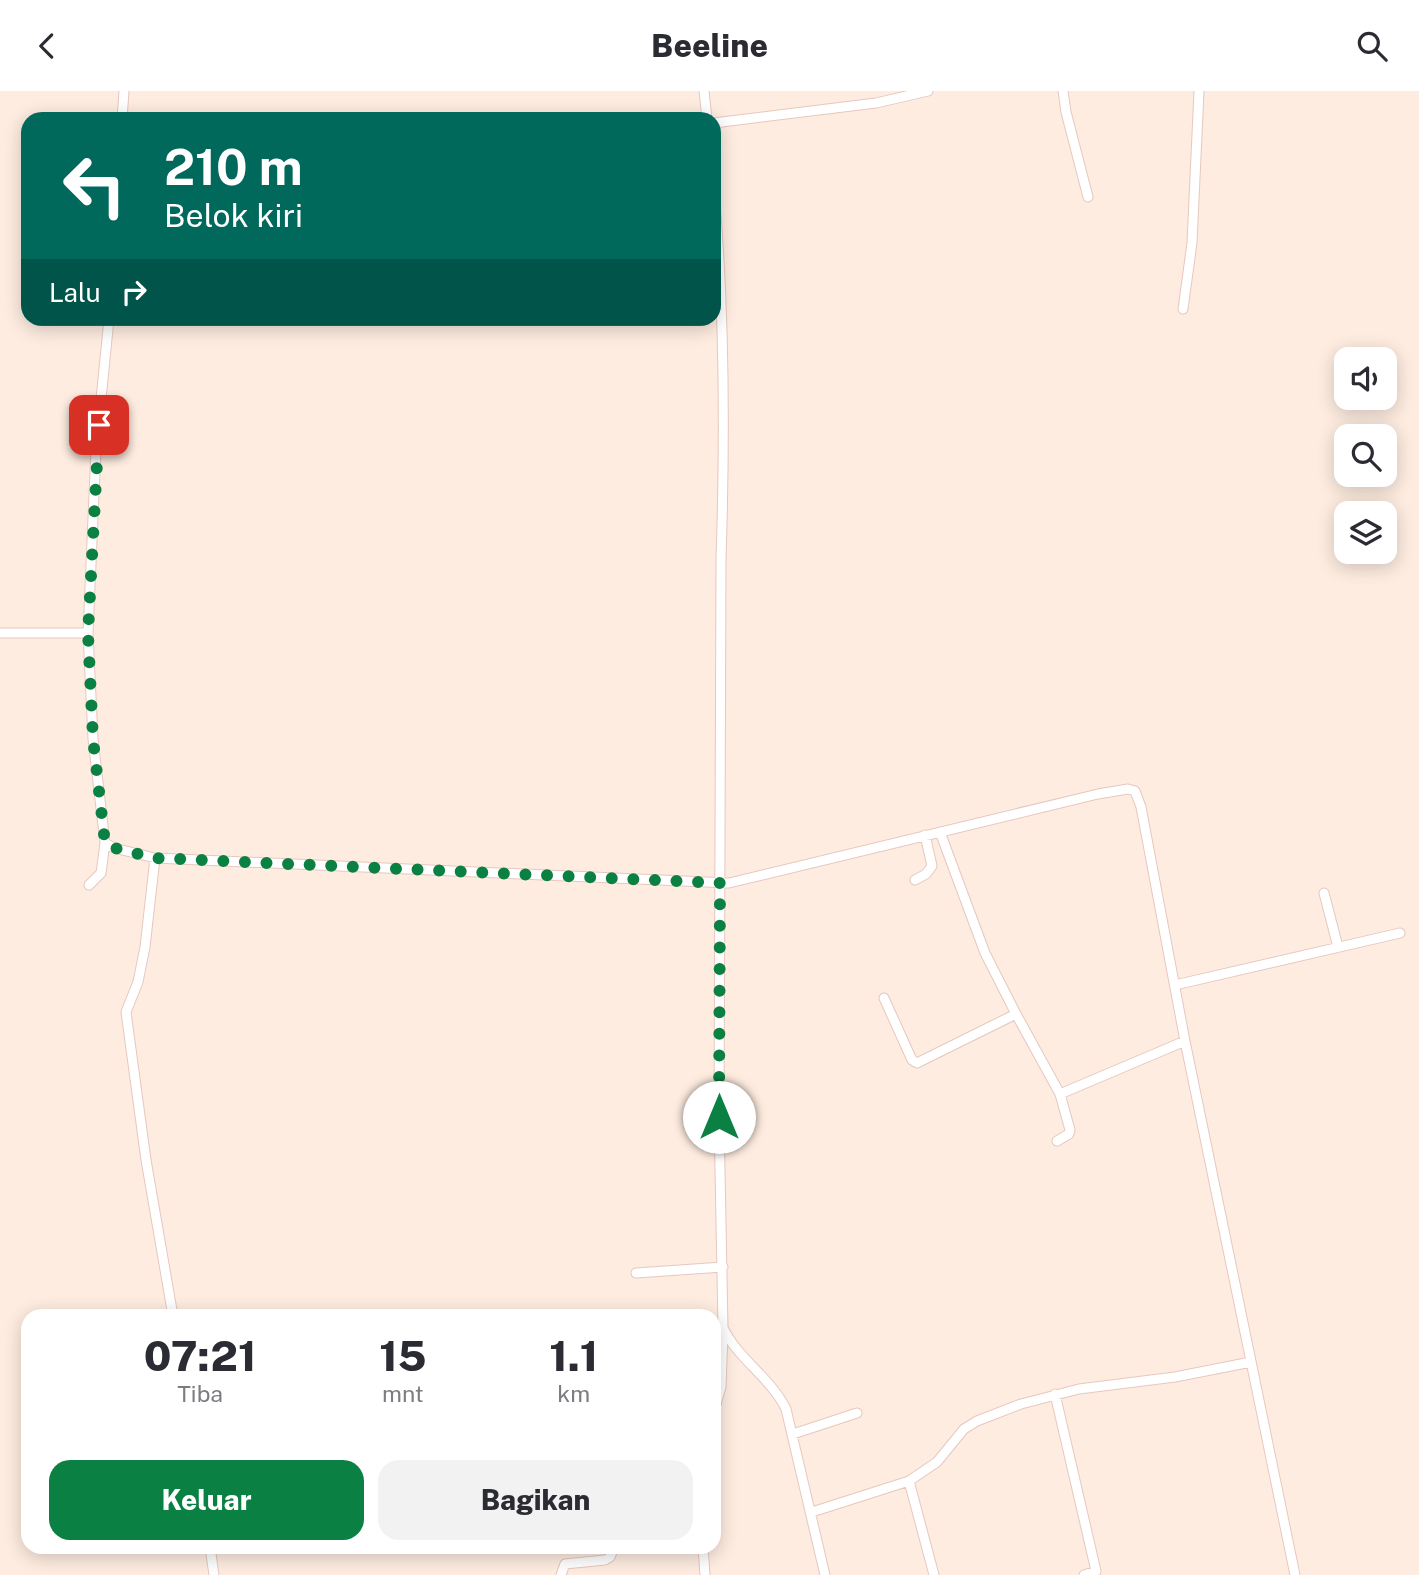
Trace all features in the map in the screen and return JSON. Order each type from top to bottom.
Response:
[{"type":"street","points":[[122,112],[124,91]]},
{"type":"street","points":[[704,91],[706,112]]},
{"type":"street","points":[[721,122],[876,103],[928,91]]},
{"type":"street","points":[[1062,91],[1088,197]]},
{"type":"street","points":[[1183,309],[1192,243],[1199,91]]},
{"type":"street","points":[[721,312],[724,482],[721,559],[719,1117],[723,1267],[721,1387]]},
{"type":"street","points":[[89,885],[102,873],[105,843],[93,739],[88,633],[96,449],[108,326]]},
{"type":"street","points":[[0,633],[88,633]]},
{"type":"street","points":[[105,843],[114,848],[155,858],[720,883],[743,880],[1098,794],[1128,789],[1135,791],[1139,797],[1185,1041],[1295,1575]]},
{"type":"street","points":[[940,832],[985,953],[1060,1094],[1070,1130],[1069,1134],[1057,1141]]},
{"type":"street","points":[[915,880],[926,874],[932,866],[925,835]]},
{"type":"street","points":[[155,858],[145,947],[138,982],[126,1012],[146,1160],[172,1309]]},
{"type":"street","points":[[1324,893],[1338,947]]},
{"type":"street","points":[[1175,985],[1401,933]]},
{"type":"street","points":[[884,998],[912,1060],[917,1063],[1016,1014]]},
{"type":"street","points":[[1060,1094],[1185,1041]]},
{"type":"street","points":[[636,1273],[723,1267]]},
{"type":"street","points":[[723,1328],[729,1339],[781,1399],[793,1434],[825,1575]]},
{"type":"street","points":[[812,1512],[909,1481],[937,1462],[964,1429],[977,1421],[1021,1404],[1055,1394],[1175,1377],[1251,1361]]},
{"type":"street","points":[[1055,1394],[1097,1573],[1084,1575]]},
{"type":"street","points":[[793,1434],[857,1413]]},
{"type":"street","points":[[909,1481],[934,1575]]},
{"type":"street","points":[[211,1554],[214,1575]]},
{"type":"street","points":[[561,1575],[565,1564],[605,1560],[612,1554]]},
{"type":"street","points":[[704,1554],[705,1575]]},
{"type":"route","points":[[99,425],[88,633],[93,739],[105,843],[114,848],[155,858],[720,883],[719,1117]]}]
